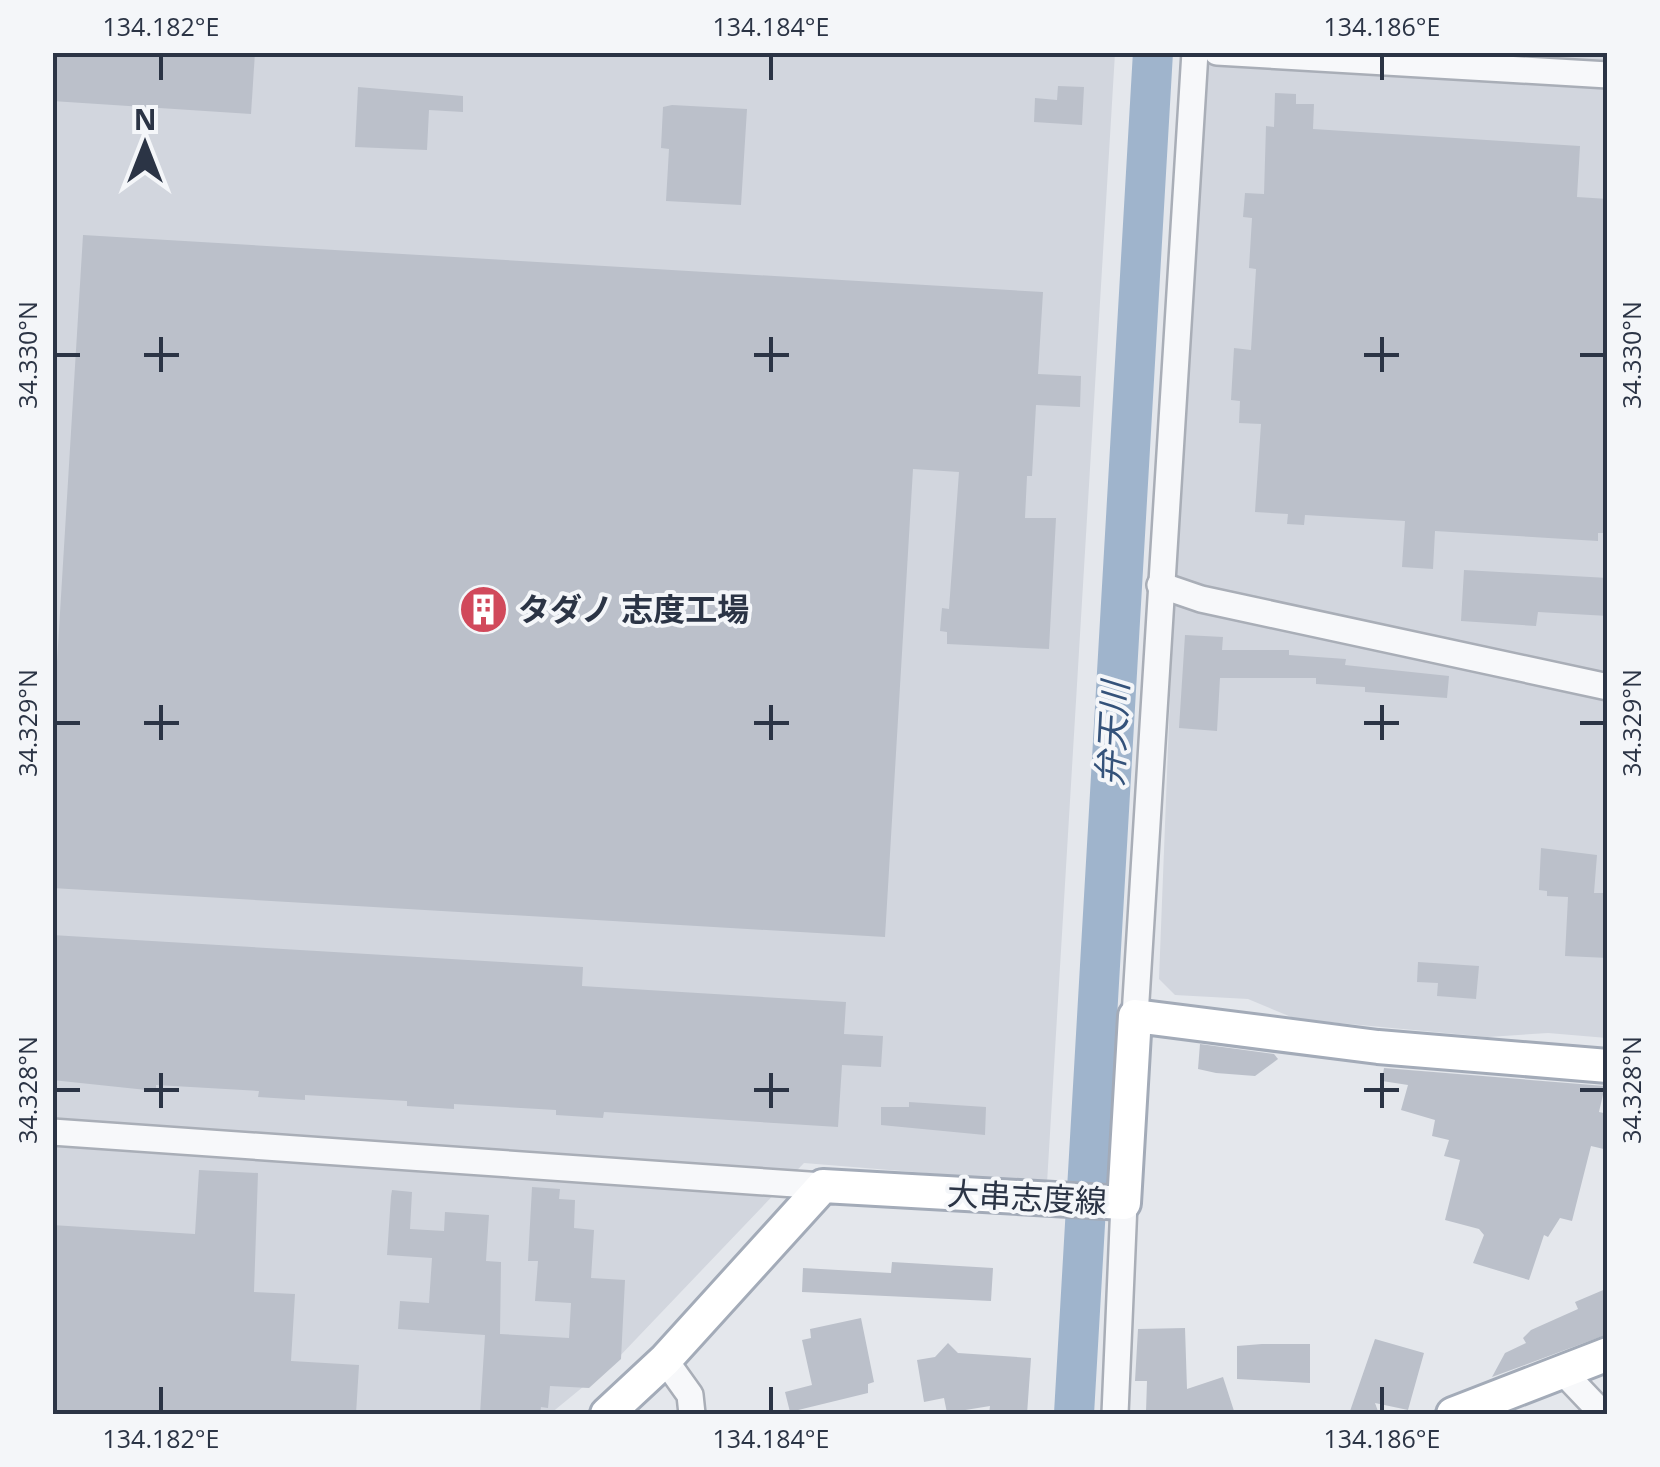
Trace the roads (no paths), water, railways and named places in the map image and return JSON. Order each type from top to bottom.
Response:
[{"type":"main road","points":[[1135,1016],[1378,1047],[1608,1066]]},
{"type":"main road","name":"大串志度線","points":[[822,1186],[1110,1203],[1135,1016]]},
{"type":"main road","points":[[606,1414],[666,1360],[822,1186]]},
{"type":"main road","points":[[1453,1414],[1608,1354]]},
{"type":"street","points":[[1135,1016],[1195,52]]},
{"type":"street","points":[[1217,52],[1608,75]]},
{"type":"street","points":[[1160,585],[1201,599],[1608,687]]},
{"type":"street","points":[[52,1132],[822,1186]]},
{"type":"street","points":[[1110,1203],[1116,1414]]},
{"type":"street","points":[[666,1360],[690,1395],[692,1414]]},
{"type":"street","points":[[1564,1372],[1603,1414]]},
{"type":"waterway","name":"弁天川","points":[[1074,1414],[1153,52]]},
{"type":"place","name":"タダノ 志度工場","points":[[483,610]]}]
